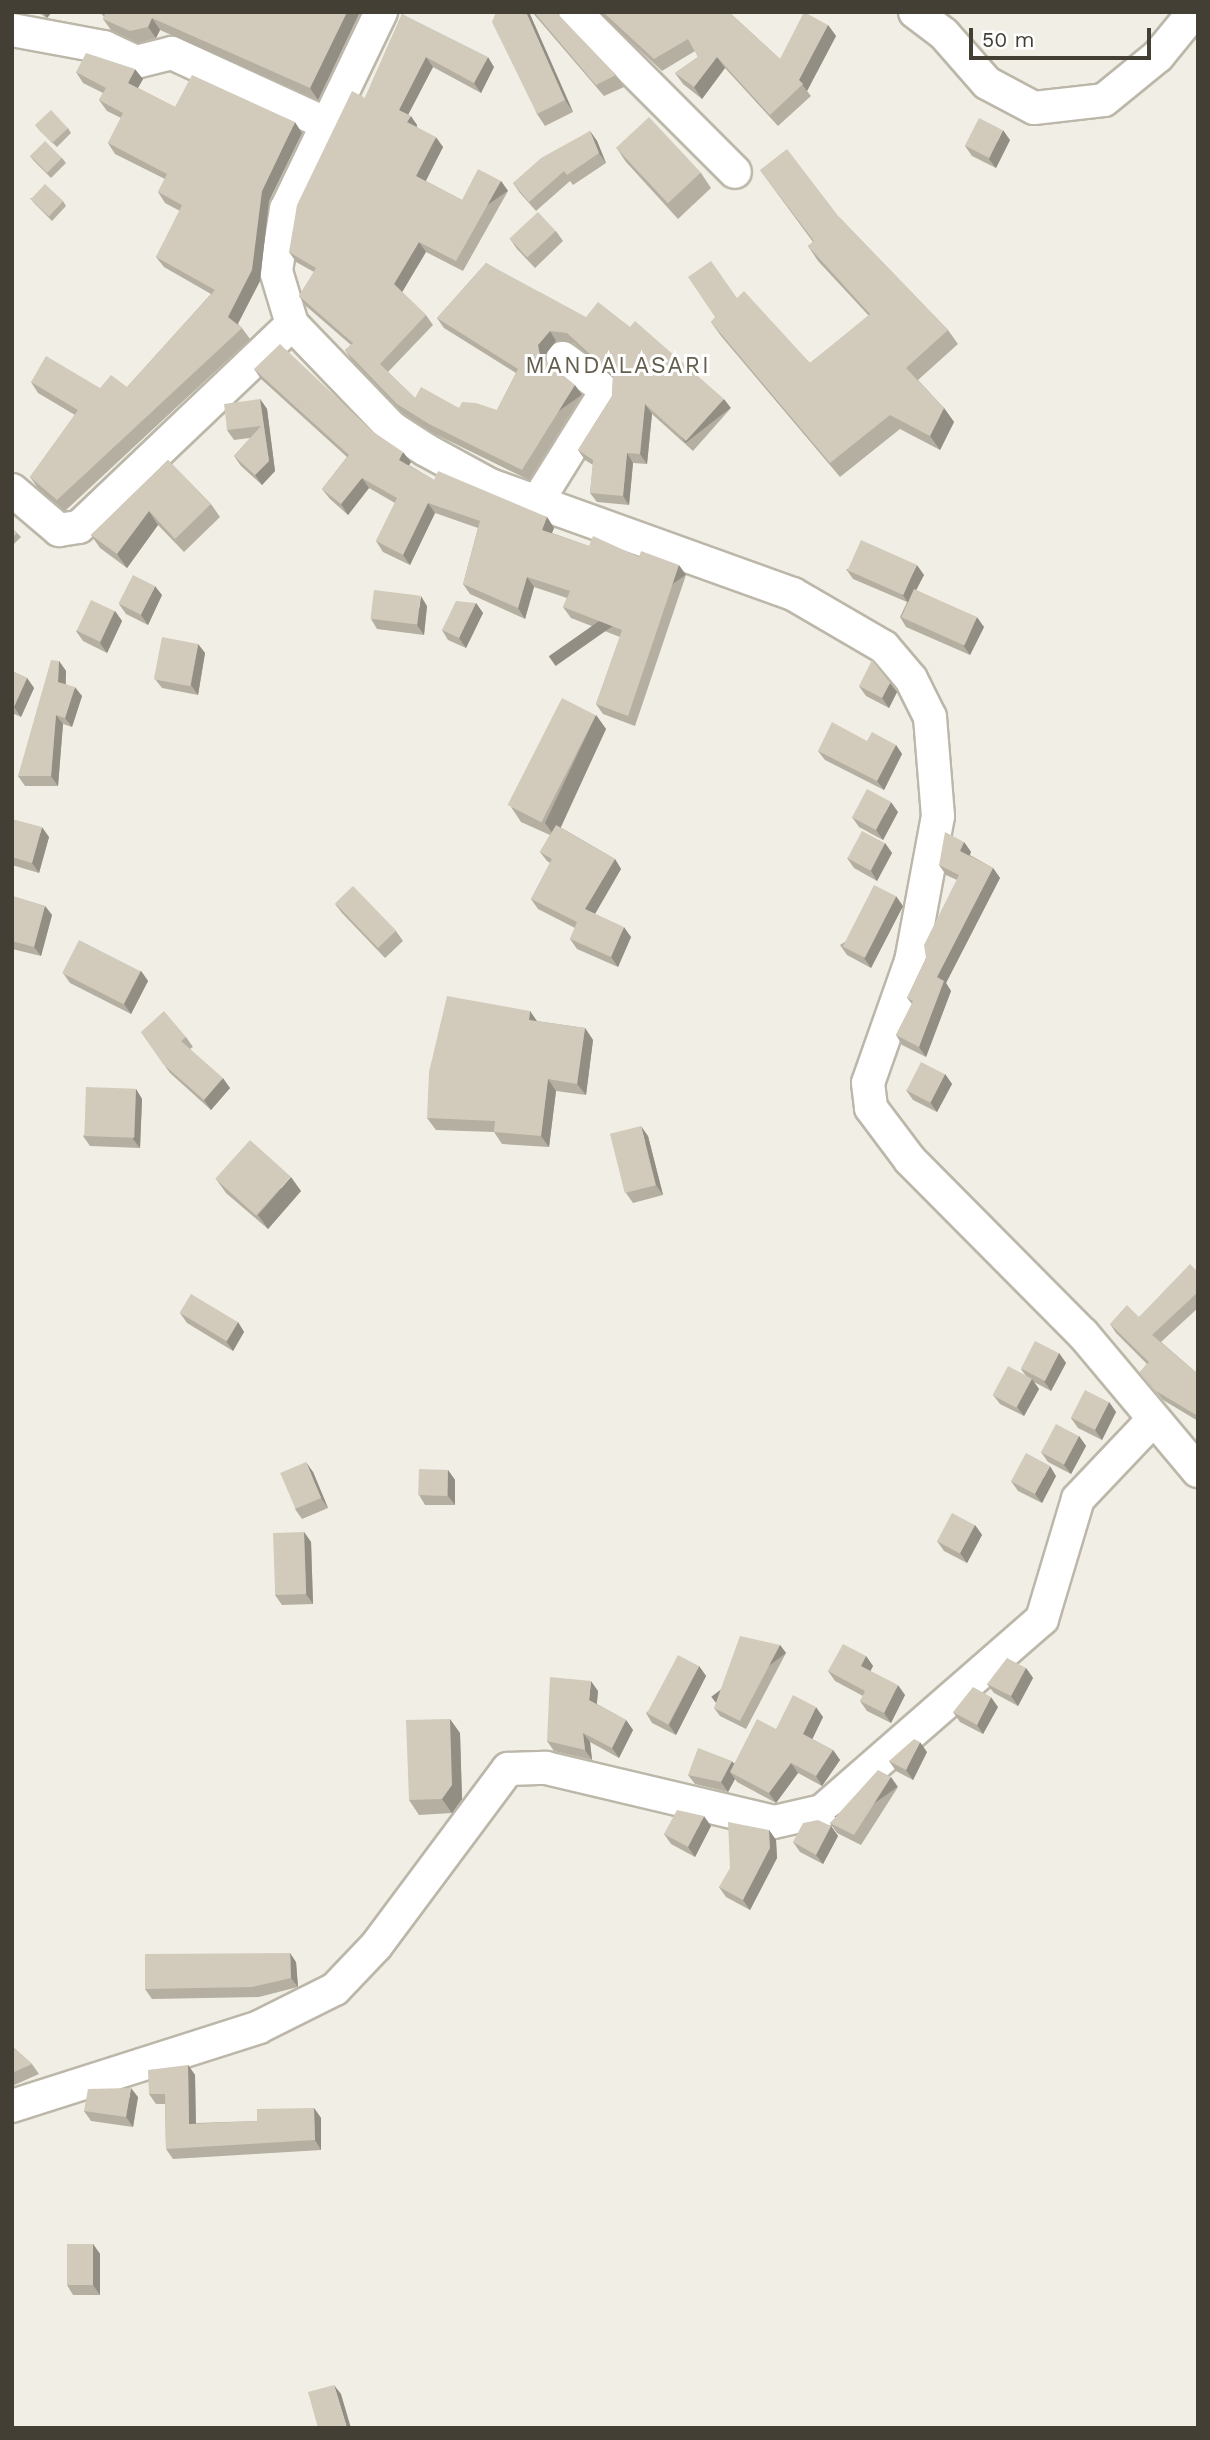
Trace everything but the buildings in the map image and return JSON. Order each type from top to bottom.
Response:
[{"type":"street","points":[[381,12],[329,125],[286,209],[278,239],[280,296],[292,324],[392,428],[490,485],[648,537],[817,606],[884,647],[911,679],[930,717],[938,816],[911,961],[868,1083],[871,1108],[910,1160],[1083,1334],[1198,1471]]},
{"type":"street","points":[[575,12],[735,172]]},
{"type":"street","points":[[915,12],[944,34],[987,83],[1034,108],[1104,100],[1158,56],[1195,12]]},
{"type":"street","points":[[12,30],[104,47],[136,62],[172,53],[329,125]]},
{"type":"street","points":[[12,490],[59,530],[79,527],[292,324]]},
{"type":"street","points":[[537,502],[603,396],[602,387],[563,358]]},
{"type":"street","points":[[12,2106],[246,2032],[335,1989],[376,1946],[508,1769],[546,1768],[788,1824],[822,1811],[1042,1619],[1058,1584],[1078,1499],[1154,1419]]},
{"type":"district","name":"MANDALASARI","points":[[618,366]]}]
